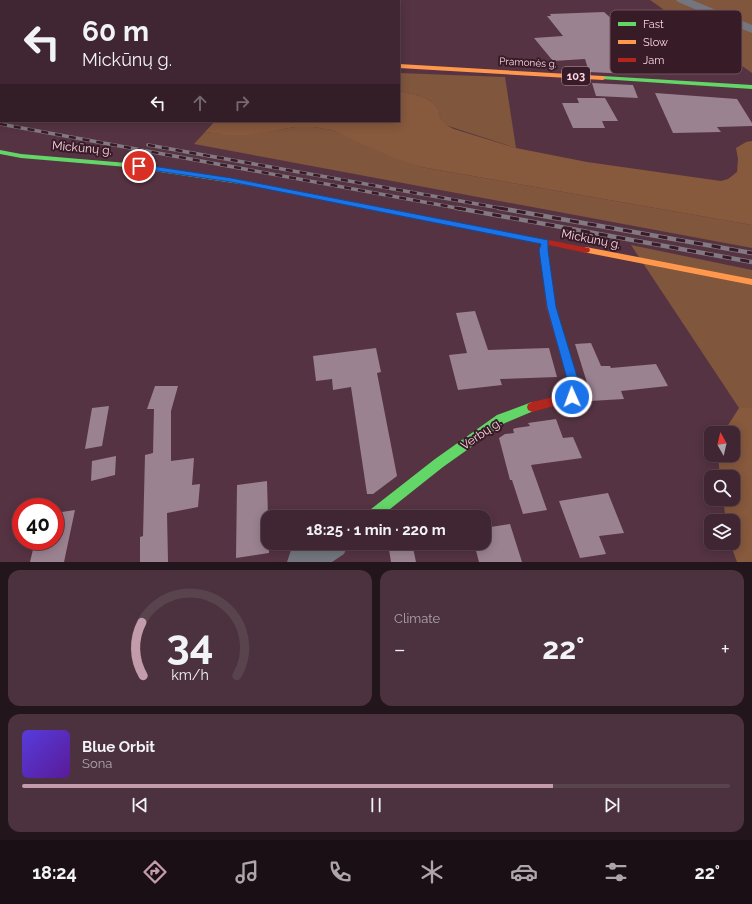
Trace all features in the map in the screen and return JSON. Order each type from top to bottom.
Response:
[{"type":"street","points":[[682,0],[706,10]]},
{"type":"street","points":[[742,25],[752,29]]},
{"type":"street","name":"Pramonės g.","points":[[400,66],[752,87]]},
{"type":"street","name":"Mickūnų g.","points":[[2,155],[177,171],[752,282]]},
{"type":"street","name":"Verbų g.","points":[[379,510],[439,463],[501,419],[534,406],[572,397],[574,386],[552,307],[544,250],[545,242]]},
{"type":"street","points":[[303,562],[322,550]]},
{"type":"shaded area","points":[[650,0],[752,0],[752,73],[742,66],[742,10],[664,10]]},
{"type":"shaded area","points":[[400,73],[505,77],[516,148],[445,125],[432,102],[428,99],[400,91]]},
{"type":"shaded area","points":[[400,91],[420,96],[432,102],[436,105],[443,122],[454,129],[516,148],[587,162],[721,181],[728,179],[737,172],[738,159],[736,148],[746,142],[752,141],[752,225],[421,167],[391,157],[332,130],[314,127],[295,127],[249,135],[229,135],[205,132],[214,122],[400,122]]},
{"type":"shaded area","points":[[295,127],[314,127],[332,130],[421,167],[752,225],[752,248],[194,144],[205,132],[229,134],[250,133]]},
{"type":"shaded area","points":[[631,245],[752,270],[752,408],[739,408]]},
{"type":"shaded area","points":[[739,408],[752,408],[752,562],[737,562],[733,550],[740,550],[740,514],[725,514],[724,506],[740,506],[740,470],[719,470],[719,462],[740,462],[740,426],[727,426]]},
{"type":"building","points":[[604,12],[610,17],[610,73],[589,72],[585,59],[553,61],[534,38],[563,36],[547,16],[551,16],[550,14]]},
{"type":"building","points":[[592,83],[633,85],[638,98],[596,96]]},
{"type":"building","points":[[655,93],[737,99],[752,123],[752,126],[717,127],[721,132],[673,133]]},
{"type":"building","points":[[577,98],[605,98],[618,121],[602,121],[605,128],[573,128],[562,103],[579,103]]},
{"type":"building","points":[[475,311],[488,350],[549,348],[557,377],[500,379],[502,385],[458,390],[449,355],[467,353],[456,313]]},
{"type":"building","points":[[591,343],[601,366],[610,366],[611,368],[656,364],[668,386],[621,391],[624,399],[590,401],[587,394],[588,386],[575,344]]},
{"type":"building","points":[[376,348],[381,372],[377,373],[397,476],[373,494],[367,494],[351,387],[333,390],[332,379],[316,381],[313,356]]},
{"type":"building","points":[[155,386],[178,386],[171,411],[171,461],[194,458],[192,485],[200,484],[198,507],[167,513],[168,562],[140,562],[140,537],[143,536],[145,455],[153,453],[154,409],[147,409]]},
{"type":"building","points":[[109,406],[102,446],[85,449],[92,408]]},
{"type":"building","points":[[556,419],[563,438],[573,437],[582,458],[531,465],[547,510],[523,514],[512,480],[510,480],[499,438],[505,434],[514,433],[513,429],[530,426],[528,423]]},
{"type":"building","points":[[116,456],[115,475],[91,481],[92,461]]},
{"type":"building","points":[[267,481],[268,510],[261,510],[261,550],[269,550],[269,553],[236,558],[237,485]]},
{"type":"building","points":[[608,493],[624,533],[599,536],[606,554],[580,558],[559,501]]},
{"type":"building","points":[[75,510],[64,562],[30,562],[33,550],[64,550],[64,512]]},
{"type":"building","points":[[510,524],[522,562],[479,562],[476,550],[491,550],[491,527]]},
{"type":"building","points":[[389,550],[413,550],[416,562],[391,562]]},
{"type":"railway","points":[[0,124],[462,209]]},
{"type":"railway","points":[[148,145],[505,209]]},
{"type":"railway","points":[[457,208],[752,262]]},
{"type":"railway","points":[[499,208],[752,253]]},
{"type":"traffic: fast","points":[[603,78],[752,87]]},
{"type":"traffic: fast","points":[[0,152],[21,156],[127,165],[253,184]]},
{"type":"traffic: fast","points":[[379,510],[439,463],[501,419],[532,407]]},
{"type":"traffic: slow","points":[[400,66],[603,78]]},
{"type":"traffic: slow","points":[[586,250],[752,282]]},
{"type":"traffic: jam","points":[[253,184],[586,250]]},
{"type":"traffic: jam","points":[[532,407],[572,397],[574,386],[551,307],[544,250],[545,242]]},
{"type":"route","points":[[139,166],[231,180],[545,242],[544,250],[552,307],[574,386],[572,397]]}]
